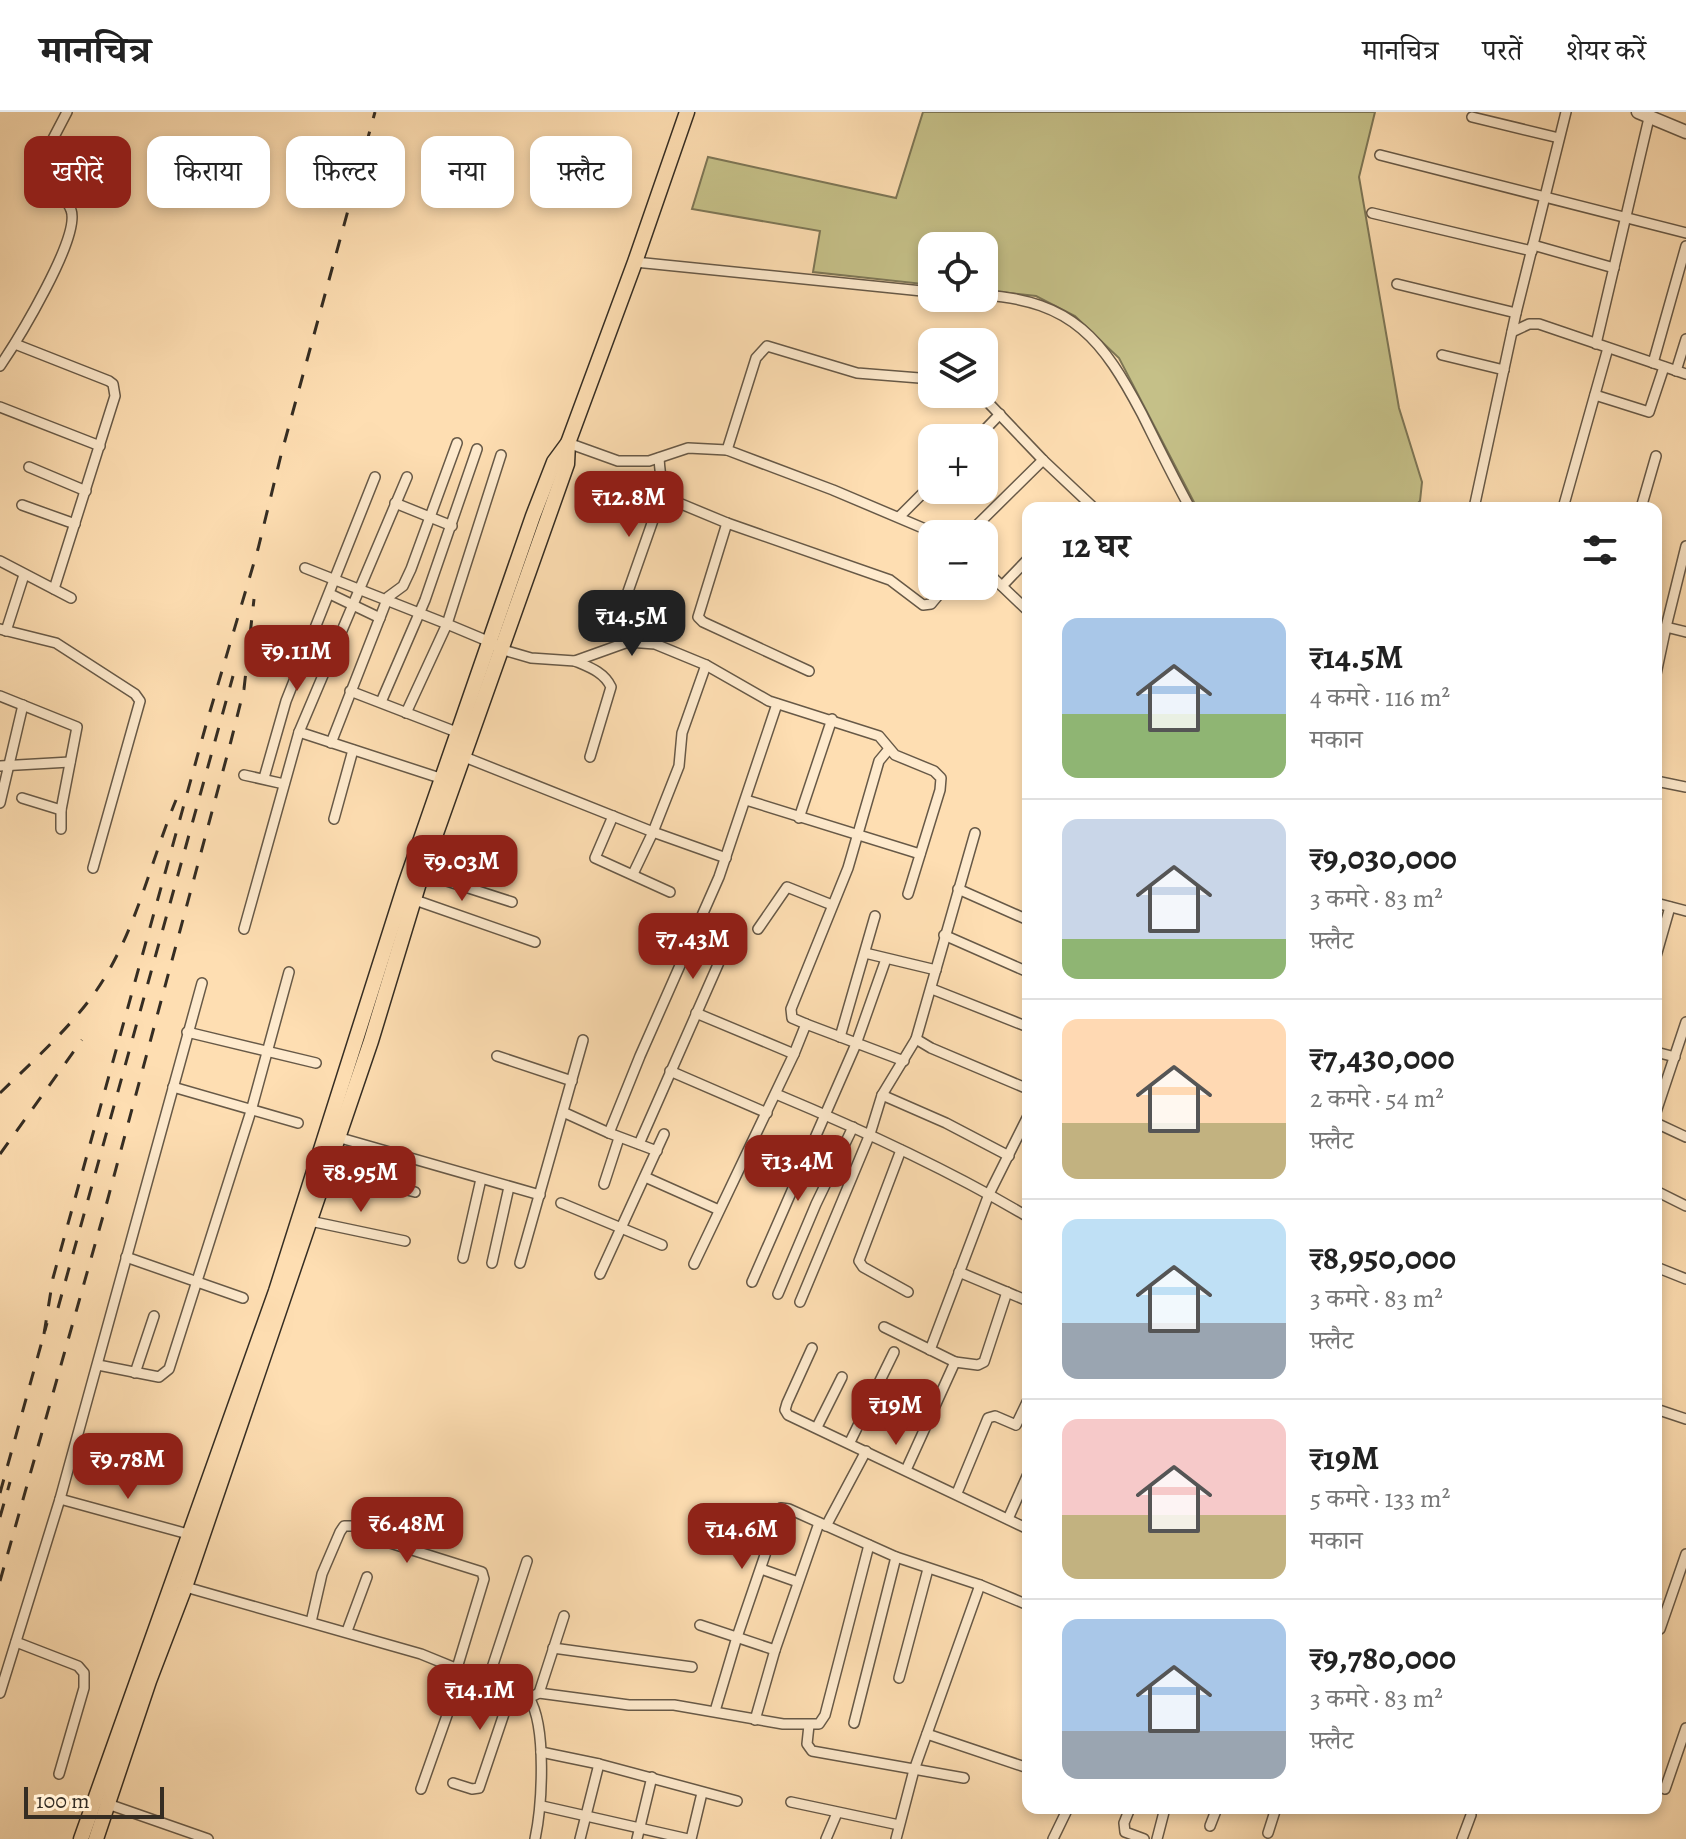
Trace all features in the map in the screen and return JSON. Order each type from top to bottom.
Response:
[{"type":"main road","points":[[178,1584],[188,1534],[276,1291],[405,885],[459,733],[567,464],[568,443],[687,112]]},
{"type":"main road","points":[[81,1839],[102,1802],[149,1681],[178,1584],[310,1221],[371,1041],[495,646]]},
{"type":"main road","points":[[96,1839],[102,1802]]},
{"type":"street","points":[[0,366],[36,308],[72,224],[70,207],[41,172],[45,154],[67,112]]},
{"type":"street","points":[[1475,502],[1516,313],[1566,112]]},
{"type":"street","points":[[1596,344],[1626,219],[1643,115],[1686,132]]},
{"type":"street","points":[[1472,117],[1559,138]]},
{"type":"street","points":[[1380,155],[1686,233]]},
{"type":"street","points":[[1372,213],[1614,268]]},
{"type":"street","points":[[1653,363],[1686,246]]},
{"type":"street","points":[[635,262],[918,291]]},
{"type":"street","points":[[1397,284],[1516,313]]},
{"type":"street","points":[[998,297],[1058,312],[1100,345],[1129,391],[1187,502]]},
{"type":"street","points":[[1512,332],[1529,324],[1539,324],[1681,373],[1686,339]]},
{"type":"street","points":[[15,344],[113,384],[115,396],[54,589]]},
{"type":"street","points":[[727,450],[753,366],[759,353],[767,346],[857,373],[918,378]]},
{"type":"street","points":[[1565,502],[1608,348]]},
{"type":"street","points":[[1442,355],[1504,370]]},
{"type":"street","points":[[1595,395],[1649,412],[1664,367]]},
{"type":"street","points":[[0,407],[100,446]]},
{"type":"street","points":[[994,408],[1087,502]]},
{"type":"street","points":[[990,424],[1000,414]]},
{"type":"street","points":[[331,743],[387,600],[406,580],[457,443]]},
{"type":"street","points":[[568,443],[618,461],[638,462],[688,448],[727,450],[918,526]]},
{"type":"street","points":[[381,702],[420,613],[477,449]]},
{"type":"street","points":[[406,713],[447,624],[501,455]]},
{"type":"street","points":[[1643,502],[1656,456]]},
{"type":"street","points":[[659,458],[664,489],[674,501],[727,523],[890,580],[923,605],[934,600]]},
{"type":"street","points":[[982,520],[1043,460]]},
{"type":"street","points":[[29,467],[86,491]]},
{"type":"street","points":[[264,778],[286,701],[375,477]]},
{"type":"street","points":[[244,929],[299,732],[407,477]]},
{"type":"street","points":[[625,600],[664,489]]},
{"type":"street","points":[[899,517],[918,498]]},
{"type":"street","points":[[395,503],[452,526]]},
{"type":"street","points":[[22,505],[75,524]]},
{"type":"street","points":[[727,523],[698,617],[809,671]]},
{"type":"street","points":[[1662,646],[1686,546]]},
{"type":"street","points":[[0,561],[71,598]]},
{"type":"street","points":[[1002,586],[1022,565]]},
{"type":"street","points":[[305,568],[495,646],[531,658],[575,661],[592,668],[611,687],[590,757]]},
{"type":"street","points":[[24,575],[3,630],[56,643],[135,694],[140,701],[140,710],[93,868]]},
{"type":"street","points":[[998,582],[1022,605]]},
{"type":"street","points":[[330,594],[380,618]]},
{"type":"street","points":[[1666,627],[1686,632]]},
{"type":"street","points":[[575,661],[621,643],[636,641],[655,644],[706,665],[777,704],[879,736],[895,755],[934,771],[941,778],[908,894]]},
{"type":"street","points":[[633,874],[681,760],[682,733],[706,665]]},
{"type":"street","points":[[350,691],[459,733]]},
{"type":"street","points":[[0,696],[77,727],[61,810],[61,829]]},
{"type":"street","points":[[609,1133],[726,858],[777,704]]},
{"type":"street","points":[[0,803],[4,766],[23,705]]},
{"type":"street","points":[[799,818],[832,719]]},
{"type":"street","points":[[299,732],[443,779]]},
{"type":"street","points":[[889,749],[879,761],[858,836],[790,1013],[792,1018],[806,1024],[904,1061]]},
{"type":"street","points":[[334,819],[353,750]]},
{"type":"street","points":[[462,756],[726,858]]},
{"type":"street","points":[[4,766],[70,762]]},
{"type":"street","points":[[244,775],[284,784]]},
{"type":"street","points":[[1662,782],[1686,787]]},
{"type":"street","points":[[22,798],[61,810]]},
{"type":"street","points":[[746,800],[920,854]]},
{"type":"street","points":[[613,816],[595,858],[670,892]]},
{"type":"street","points":[[800,1302],[870,1134],[882,1095],[916,1039],[975,833]]},
{"type":"street","points":[[422,873],[512,902]]},
{"type":"street","points":[[758,929],[787,887],[832,905]]},
{"type":"street","points":[[958,889],[1022,917]]},
{"type":"street","points":[[415,900],[535,942]]},
{"type":"street","points":[[1662,905],[1686,911]]},
{"type":"street","points":[[1662,935],[1670,907]]},
{"type":"street","points":[[840,1037],[875,916]]},
{"type":"street","points":[[944,935],[1022,969]]},
{"type":"street","points":[[865,953],[936,970]]},
{"type":"street","points":[[752,1282],[856,1044],[886,959]]},
{"type":"street","points":[[639,1144],[720,960]]},
{"type":"street","points":[[98,1365],[159,1377],[169,1369],[251,1111],[289,972]]},
{"type":"street","points":[[0,1693],[60,1499],[202,983]]},
{"type":"street","points":[[932,989],[1022,1025]]},
{"type":"street","points":[[696,1013],[794,1054]]},
{"type":"street","points":[[1662,1095],[1686,1022]]},
{"type":"street","points":[[694,1264],[776,1094],[806,1024]]},
{"type":"street","points":[[187,1032],[316,1063]]},
{"type":"street","points":[[916,1039],[1022,1086]]},
{"type":"street","points":[[520,1263],[583,1040]]},
{"type":"street","points":[[1662,1054],[1675,1057]]},
{"type":"street","points":[[497,1056],[572,1081]]},
{"type":"street","points":[[670,1071],[767,1113]]},
{"type":"street","points":[[173,1087],[298,1123]]},
{"type":"street","points":[[776,1094],[870,1134],[1022,1213]]},
{"type":"street","points":[[882,1095],[946,1123],[1009,1156]]},
{"type":"street","points":[[563,1112],[619,1138],[657,1151]]},
{"type":"street","points":[[1662,1126],[1686,1137]]},
{"type":"street","points":[[778,1294],[853,1127]]},
{"type":"street","points":[[930,1350],[989,1194],[1022,1129]]},
{"type":"street","points":[[600,1274],[664,1134]]},
{"type":"street","points":[[337,1137],[540,1195]]},
{"type":"street","points":[[604,1184],[619,1138]]},
{"type":"street","points":[[901,1150],[859,1261],[863,1267],[908,1292]]},
{"type":"street","points":[[327,1170],[415,1192]]},
{"type":"street","points":[[645,1177],[719,1210]]},
{"type":"street","points":[[463,1258],[481,1179]]},
{"type":"street","points":[[492,1263],[509,1187]]},
{"type":"street","points":[[1662,1194],[1686,1206]]},
{"type":"street","points":[[561,1203],[662,1245]]},
{"type":"street","points":[[310,1221],[405,1241]]},
{"type":"street","points":[[126,1257],[243,1298]]},
{"type":"street","points":[[1662,1269],[1686,1279]]},
{"type":"street","points":[[959,1272],[1022,1298]]},
{"type":"street","points":[[884,1327],[955,1362],[978,1365],[984,1362],[1007,1292]]},
{"type":"street","points":[[135,1373],[154,1316]]},
{"type":"street","points":[[812,1348],[785,1410],[788,1415],[1022,1526]]},
{"type":"street","points":[[850,1442],[894,1352]]},
{"type":"street","points":[[906,1470],[955,1362]]},
{"type":"street","points":[[817,1427],[842,1377]]},
{"type":"street","points":[[1662,1411],[1686,1419]]},
{"type":"street","points":[[957,1493],[988,1418],[995,1416],[1016,1425],[1022,1412]]},
{"type":"street","points":[[755,1720],[798,1582],[823,1524],[866,1451]]},
{"type":"street","points":[[1008,1519],[1022,1488]]},
{"type":"street","points":[[60,1499],[188,1534]]},
{"type":"street","points":[[715,1711],[781,1508],[896,1557],[1022,1602]]},
{"type":"street","points":[[311,1622],[322,1574],[344,1526],[356,1526],[390,1543],[483,1574],[460,1669],[421,1789]]},
{"type":"street","points":[[529,1698],[539,1693],[629,1705],[674,1705],[755,1720],[819,1724],[824,1720],[869,1545]]},
{"type":"street","points":[[1662,1623],[1686,1554]]},
{"type":"street","points":[[854,1723],[896,1557]]},
{"type":"street","points":[[488,1680],[527,1561]]},
{"type":"street","points":[[761,1569],[798,1582]]},
{"type":"street","points":[[899,1678],[928,1569]]},
{"type":"street","points":[[347,1631],[367,1577]]},
{"type":"street","points":[[178,1584],[421,1654],[529,1698],[536,1714],[541,1752],[542,1806],[535,1839]]},
{"type":"street","points":[[896,1839],[914,1770],[980,1585]]},
{"type":"street","points":[[539,1693],[564,1616]]},
{"type":"street","points":[[700,1625],[775,1650]]},
{"type":"street","points":[[16,1642],[78,1666],[84,1673],[84,1688],[59,1774]]},
{"type":"street","points":[[553,1648],[692,1667]]},
{"type":"street","points":[[453,1783],[479,1788],[512,1690]]},
{"type":"street","points":[[809,1725],[807,1744],[812,1751],[964,1778]]},
{"type":"street","points":[[1665,1789],[1686,1728]]},
{"type":"street","points":[[927,1734],[1022,1766]]},
{"type":"street","points":[[541,1752],[652,1777],[737,1801]]},
{"type":"street","points":[[580,1839],[599,1764]]},
{"type":"street","points":[[637,1839],[652,1777]]},
{"type":"street","points":[[542,1806],[689,1839],[702,1793]]},
{"type":"street","points":[[102,1802],[208,1839]]},
{"type":"street","points":[[791,1802],[899,1825]]},
{"type":"street","points":[[826,1839],[837,1813]]},
{"type":"street","points":[[1053,1839],[1065,1814]]},
{"type":"street","points":[[1128,1814],[1125,1832],[1144,1839]]},
{"type":"street","points":[[1157,1839],[1163,1814]]},
{"type":"street","points":[[1210,1826],[1215,1814]]},
{"type":"street","points":[[1268,1833],[1273,1814]]},
{"type":"street","points":[[1462,1839],[1471,1815]]},
{"type":"shaded area","points":[[923,112],[1375,112],[1359,177],[1399,408],[1422,482],[1420,501],[1194,502],[1119,358],[1075,316],[1036,296],[998,292],[998,232],[918,232],[918,283],[813,272],[820,231],[692,209],[708,157],[896,198]]},
{"type":"railway","points":[[44,1334],[53,1278],[206,725],[258,549],[375,112]]},
{"type":"railway","points":[[0,1581],[107,1202],[231,741],[244,689],[254,599]]},
{"type":"railway","points":[[58,1308],[233,676]]},
{"type":"railway","points":[[0,1093],[75,1018],[110,969],[132,922],[176,800]]},
{"type":"railway","points":[[0,1154],[82,1040]]},
{"type":"railway","points":[[0,1493],[47,1323]]},
{"type":"railway","points":[[0,1517],[10,1482]]}]
